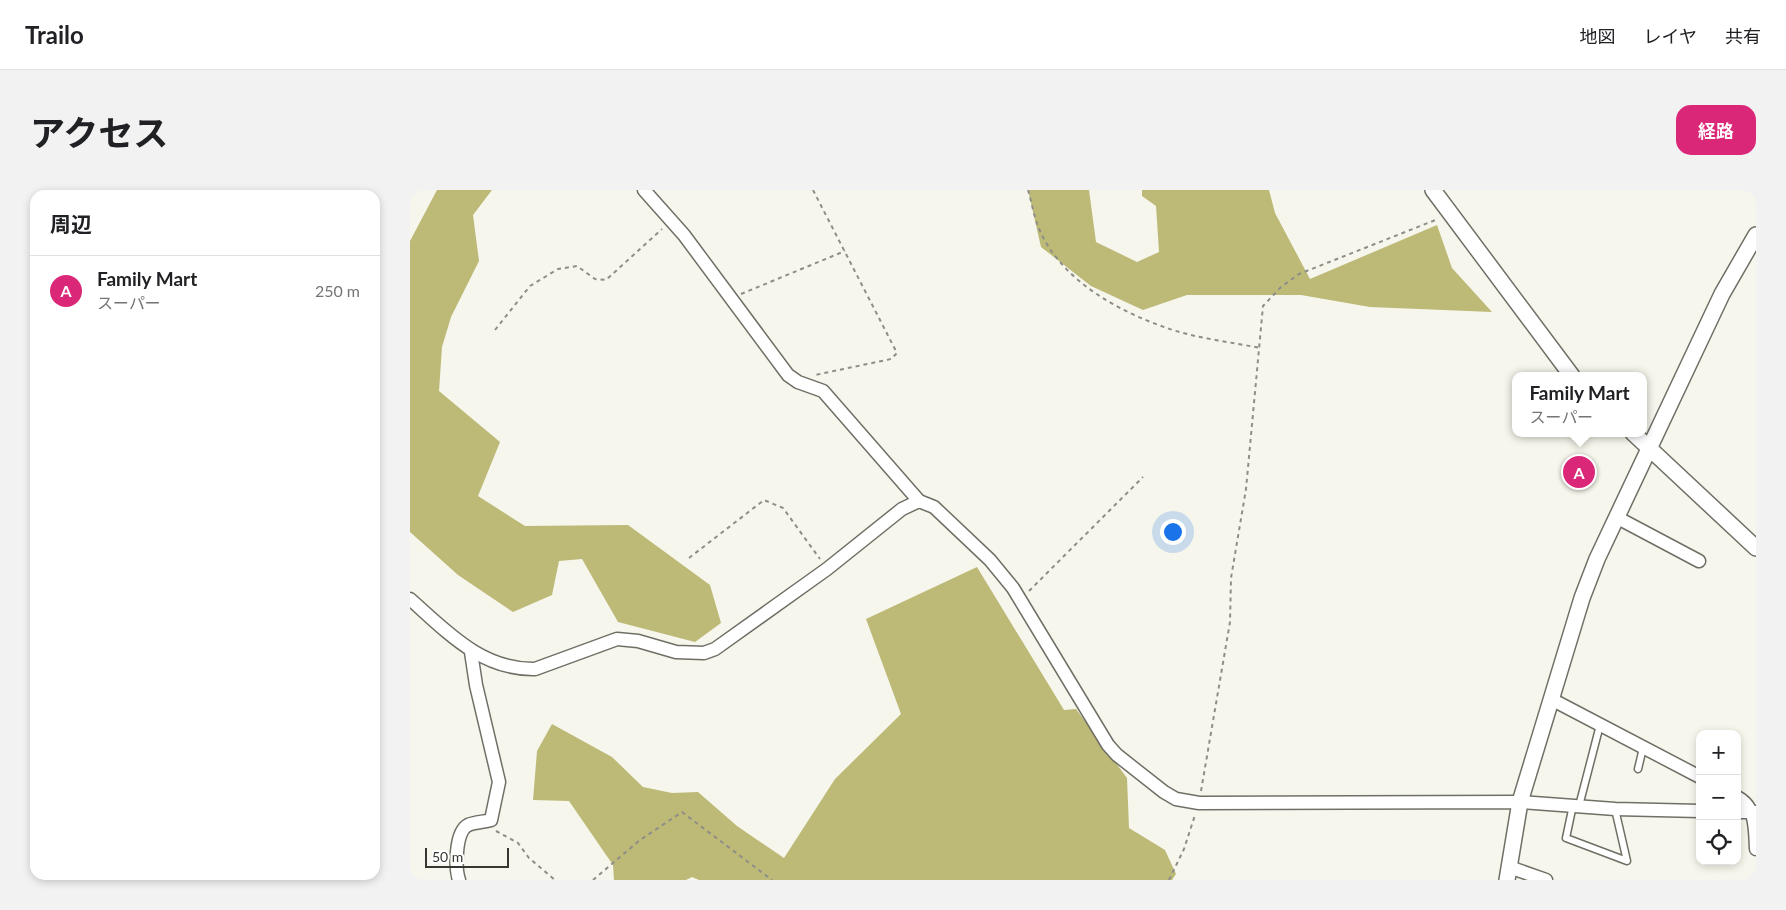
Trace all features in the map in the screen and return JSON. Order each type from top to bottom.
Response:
[{"type":"street","points":[[644,190],[672,220],[788,375],[804,384],[823,391],[918,501],[934,507],[990,560],[1020,600],[1108,746],[1164,792],[1176,799],[1199,803],[1520,802],[1615,809],[1696,811]]},
{"type":"street","points":[[1433,190],[1569,372]]},
{"type":"street","points":[[1546,880],[1508,874],[1520,802],[1582,598],[1616,517],[1722,294],[1756,235]]},
{"type":"street","points":[[1637,437],[1756,548]]},
{"type":"street","points":[[410,599],[471,652],[521,670],[535,669],[617,639],[638,641],[676,652],[704,653],[727,642],[827,569],[902,509],[918,501]]},
{"type":"street","points":[[1616,517],[1699,561]]},
{"type":"street","points":[[459,880],[455,868],[461,833],[467,826],[491,820],[499,782],[476,685],[471,652]]},
{"type":"street","points":[[1551,699],[1696,775]]},
{"type":"street","points":[[1741,798],[1747,801],[1755,812],[1756,849]]},
{"type":"street","points":[[1741,812],[1755,812]]},
{"type":"lane","points":[[1600,725],[1566,838],[1627,861],[1615,809]]},
{"type":"lane","points":[[1638,769],[1643,748]]},
{"type":"path","points":[[804,384],[814,375],[891,359],[898,352],[813,190]]},
{"type":"path","points":[[1028,190],[1039,230],[1058,260],[1087,288],[1115,305],[1168,328],[1260,348]]},
{"type":"path","points":[[1169,880],[1184,849],[1199,803],[1230,622],[1231,578],[1246,490],[1263,306],[1281,287],[1298,274],[1452,213]]},
{"type":"path","points":[[495,330],[530,286],[558,268],[577,266],[595,280],[606,280],[672,220]]},
{"type":"path","points":[[732,298],[845,251]]},
{"type":"path","points":[[1020,600],[1143,478]]},
{"type":"path","points":[[690,558],[764,500],[783,508],[827,569]]},
{"type":"path","points":[[593,880],[640,840],[682,812],[772,880]]},
{"type":"path","points":[[491,820],[496,832],[518,843],[529,858],[555,880]]},
{"type":"shaded area","points":[[437,190],[492,190],[473,215],[479,261],[451,317],[442,347],[439,391],[500,442],[478,496],[525,526],[628,525],[710,585],[721,623],[695,642],[618,622],[582,559],[559,561],[552,595],[513,612],[458,575],[410,532],[410,241]]},
{"type":"shaded area","points":[[1028,190],[1089,190],[1096,242],[1137,262],[1159,252],[1156,206],[1142,196],[1142,190],[1269,190],[1275,213],[1310,279],[1437,225],[1452,268],[1492,312],[1370,307],[1301,295],[1187,295],[1143,310],[1091,286],[1041,247]]},
{"type":"shaded area","points":[[977,567],[1064,710],[1076,709],[1127,778],[1129,828],[1165,850],[1176,874],[1172,880],[699,880],[692,877],[686,880],[614,880],[613,865],[569,801],[533,800],[537,751],[552,724],[612,757],[643,787],[672,793],[698,792],[737,826],[784,858],[835,779],[901,714],[866,619]]},
{"type":"place","name":"Family Mart","points":[[1579,472]]}]
